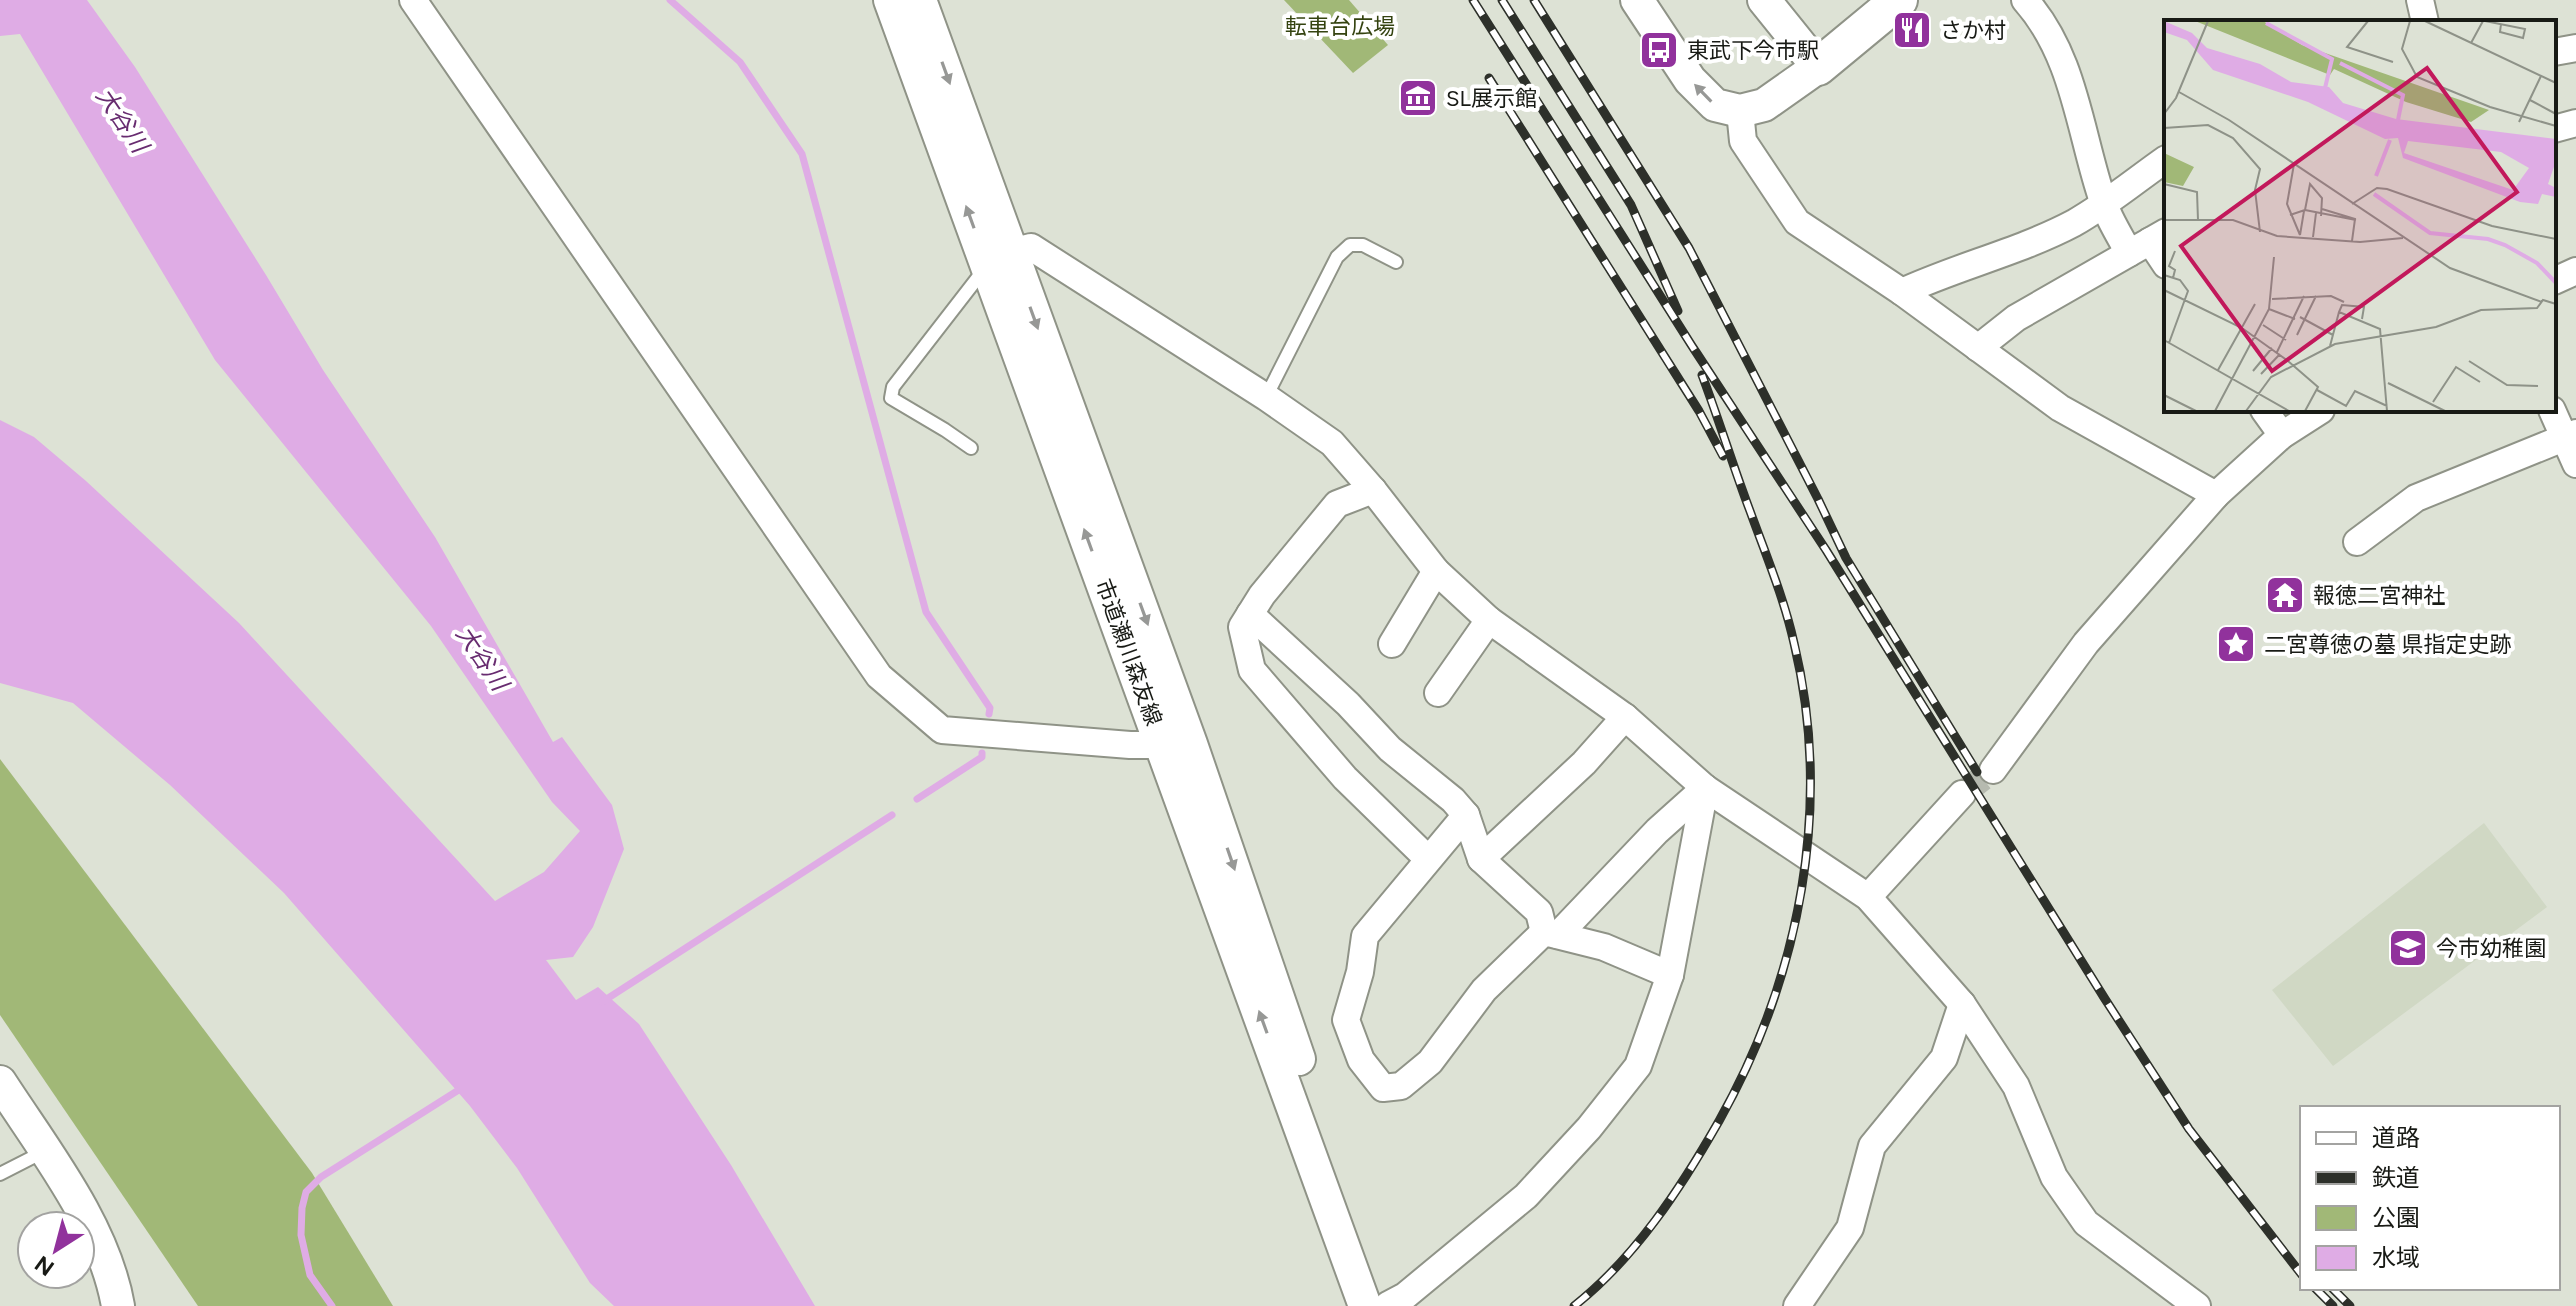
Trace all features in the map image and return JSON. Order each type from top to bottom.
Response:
[{"type":"main road","points":[[1818,67],[1899,0]]},
{"type":"street","points":[[413,0],[879,676],[942,730],[1177,745]]},
{"type":"street","name":"市道瀬川森友線","points":[[890,0],[999,258],[1177,745],[1301,1064],[1388,1306]]},
{"type":"street","name":"市道瀬川森友線","points":[[920,0],[999,258]]},
{"type":"street","points":[[1637,0],[1690,80],[1715,105],[1740,111],[1764,105],[1818,67],[1764,0]]},
{"type":"street","points":[[2025,0],[2038,14],[2060,55],[2076,98],[2103,203],[2149,242],[2164,262]]},
{"type":"street","points":[[2420,0],[2425,20]]},
{"type":"street","points":[[2556,52],[2576,48]]},
{"type":"street","points":[[1740,111],[1743,141],[1797,222],[1902,292],[2060,408],[2216,495]]},
{"type":"street","points":[[2556,128],[2576,123]]},
{"type":"street","points":[[1902,292],[2076,222],[2164,160]]},
{"type":"street","points":[[1978,348],[2016,318],[2149,242]]},
{"type":"street","points":[[999,258],[1031,247],[1266,397],[1332,443],[1436,571],[1489,620],[1625,717],[1705,788],[1868,897],[1962,1004],[2016,1086],[2054,1177],[2086,1223],[2197,1306]]},
{"type":"street","points":[[2556,280],[2576,271]]},
{"type":"street","points":[[2265,412],[2282,435]]},
{"type":"street","points":[[1993,770],[2086,643],[2216,495],[2282,435],[2318,412]]},
{"type":"street","points":[[2553,412],[2570,435],[2576,464]]},
{"type":"street","points":[[2357,542],[2416,498],[2570,435]]},
{"type":"street","points":[[1373,490],[1337,504],[1262,595],[1242,627],[1252,670],[1345,778],[1428,859]]},
{"type":"street","points":[[1392,644],[1436,571]]},
{"type":"street","points":[[1250,614],[1348,704],[1390,749],[1453,800],[1466,815],[1481,859],[1539,912],[1551,933],[1604,947],[1670,975]]},
{"type":"street","points":[[1438,693],[1489,620]]},
{"type":"street","points":[[1481,859],[1584,763],[1625,717]]},
{"type":"street","name":"市道瀬川森友線","points":[[1177,745],[1365,1306]]},
{"type":"street","points":[[1466,815],[1365,936],[1360,972],[1346,1020],[1361,1060],[1383,1088],[1401,1086],[1430,1062],[1484,990],[1551,933],[1705,788]]},
{"type":"street","points":[[1388,1306],[1405,1296],[1526,1196],[1589,1128],[1638,1066],[1670,975],[1705,788]]},
{"type":"street","points":[[1868,897],[1962,794]]},
{"type":"street","points":[[1797,1306],[1850,1228],[1872,1146],[1944,1058],[1962,1004]]},
{"type":"street","points":[[0,1082],[84,1212],[115,1288],[118,1306]]},
{"type":"lane","points":[[1266,397],[1337,257],[1350,245],[1363,245],[1396,262]]},
{"type":"lane","points":[[971,448],[891,398],[893,387],[973,281],[999,258]]},
{"type":"lane","points":[[0,1174],[44,1151]]},
{"type":"shaded area","name":"今市幼稚園","points":[[2484,823],[2547,907],[2333,1066],[2272,990]]},
{"type":"green space","name":"転車台広場","points":[[1284,0],[1349,0],[1388,45],[1353,73]]},
{"type":"green space","points":[[0,759],[312,1173],[393,1306],[198,1306],[0,1015]]},
{"type":"water","name":"大谷川","points":[[0,0],[87,0],[135,67],[323,370],[435,537],[553,742],[562,737],[612,805],[624,849],[593,927],[573,957],[546,960],[576,1000],[598,987],[639,1024],[731,1165],[815,1306],[614,1306],[590,1283],[517,1168],[470,1106],[284,893],[170,785],[73,703],[0,683],[0,420],[34,437],[86,481],[239,623],[495,901],[544,872],[580,831],[552,802],[431,626],[215,360],[20,34],[0,36]]},
{"type":"waterway","points":[[670,0],[740,62],[802,154],[926,612],[990,708],[989,714]]},
{"type":"waterway","points":[[917,799],[982,757],[982,753]]},
{"type":"waterway","points":[[602,1002],[892,815]]},
{"type":"waterway","points":[[332,1306],[310,1275],[301,1235],[306,1192],[321,1177],[457,1091]]},
{"type":"tunnel","points":[[1962,794],[1993,770]]},
{"type":"railway","points":[[1473,0],[1692,346],[1826,550],[2189,1129],[2300,1272]]},
{"type":"railway","points":[[1502,0],[1631,205],[1678,311]]},
{"type":"railway","points":[[1534,0],[1689,248],[1846,558],[1977,772]]},
{"type":"railway","points":[[1489,78],[1699,411],[1723,456]]},
{"type":"railway","points":[[1574,1306],[1637,1244],[1689,1171],[1719,1121],[1747,1066],[1770,1008],[1789,949],[1802,889],[1809,828],[1810,766],[1805,704],[1794,643],[1780,593],[1702,375]]},
{"type":"railway","points":[[2317,1290],[2333,1306]]},
{"type":"railway","points":[[2334,1290],[2350,1306]]},
{"type":"place","name":"さか村","points":[[1912,30]]},
{"type":"place","name":"東武下今市駅","points":[[1659,50]]},
{"type":"place","name":"SL展示館","points":[[1418,98]]},
{"type":"place","name":"報徳二宮神社","points":[[2285,595]]},
{"type":"place","name":"二宮尊徳の墓 県指定史跡","points":[[2236,644]]},
{"type":"place","name":"今市幼稚園","points":[[2408,948]]}]
